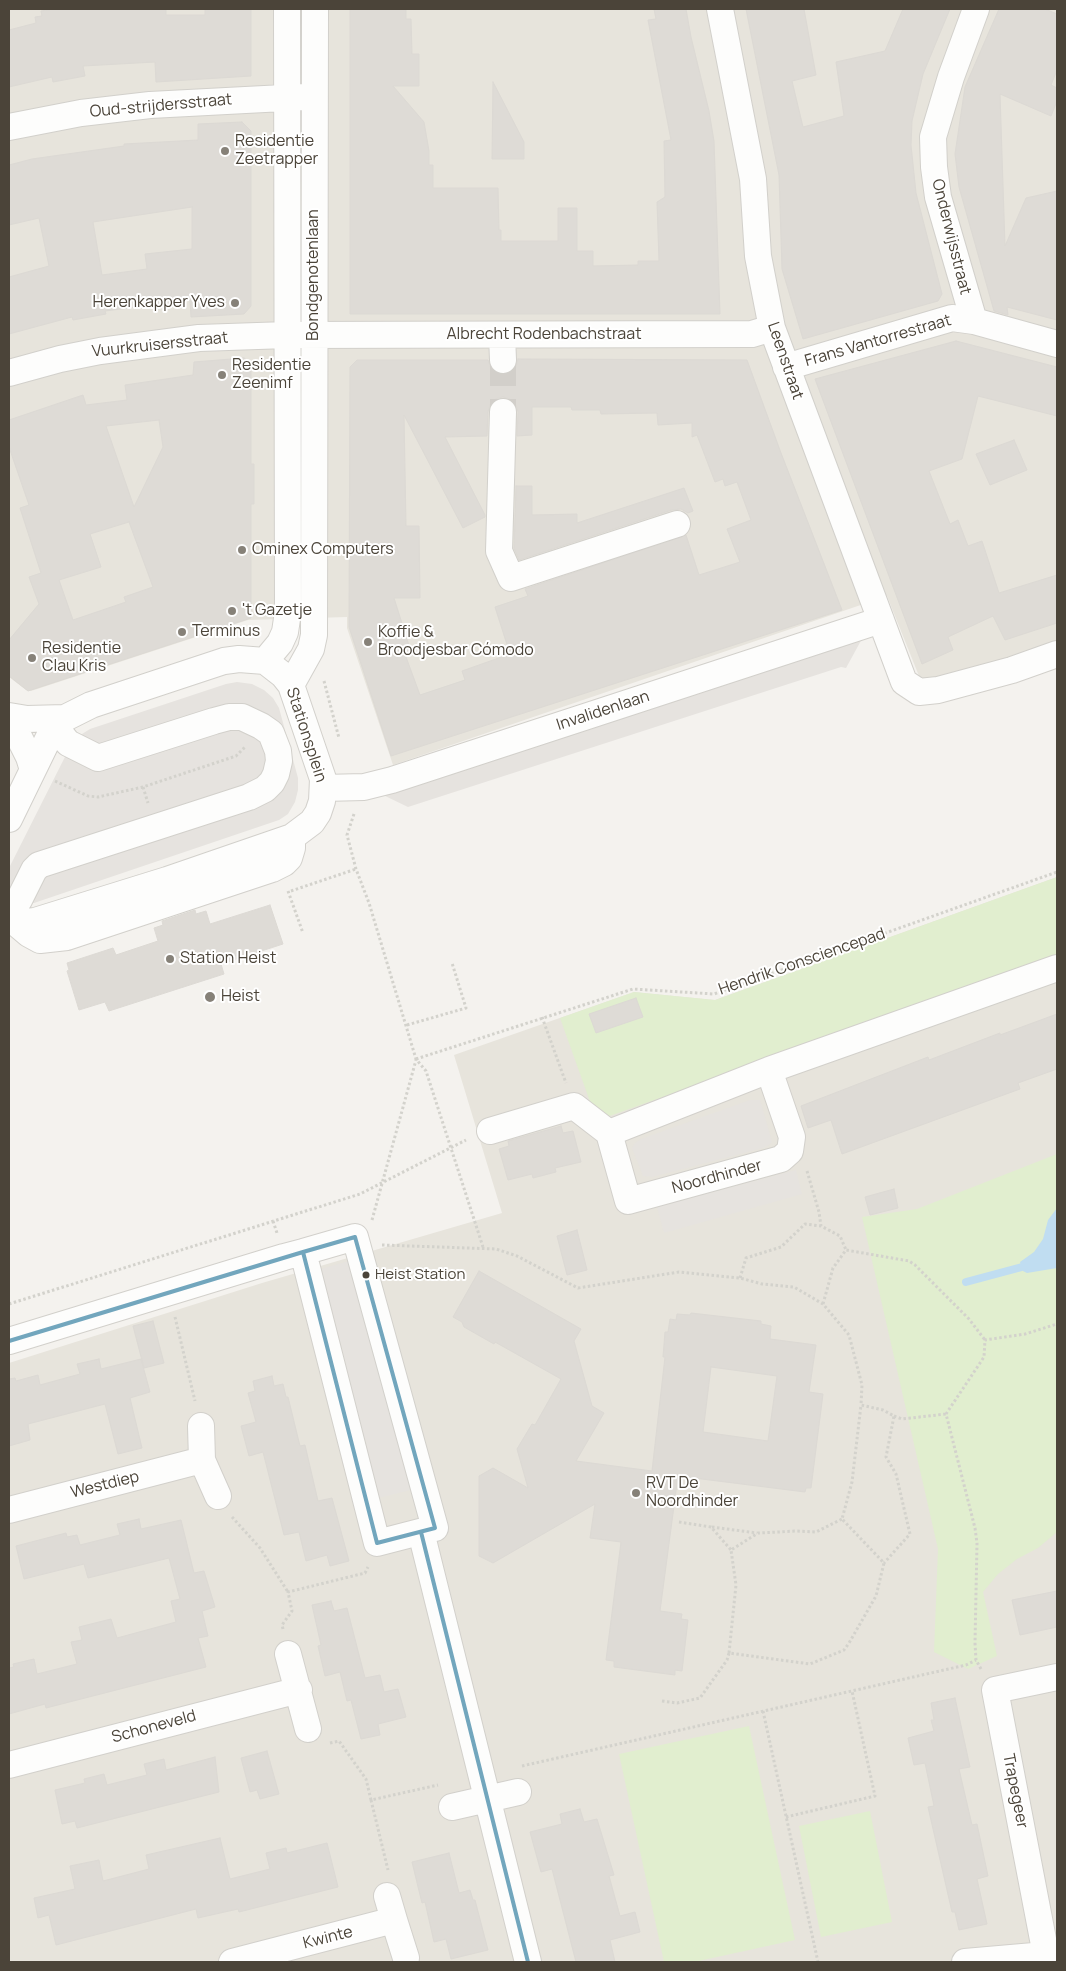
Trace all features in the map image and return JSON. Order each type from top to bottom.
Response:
[{"type":"street","name":"Bondgenotenlaan","points":[[265,661],[280,644],[285,632],[288,612],[287,9]]},
{"type":"street","name":"Bondgenotenlaan","points":[[291,685],[310,649],[314,635],[315,9]]},
{"type":"street","name":"Leenstraat","points":[[720,9],[753,179],[758,256],[772,328],[904,682],[919,692],[938,690],[1012,670],[1057,654]]},
{"type":"street","name":"Onderwijsstraat","points":[[974,321],[938,197],[933,137],[951,77],[976,9]]},
{"type":"street","name":"Oud-strijdersstraat","points":[[9,127],[81,113],[150,105],[315,96]]},
{"type":"street","name":"Frans Vantorrestraat","points":[[786,367],[952,318],[974,321],[1057,344]]},
{"type":"street","name":"Albrecht Rodenbachstraat","points":[[314,336],[502,347],[752,334],[772,328]]},
{"type":"street","name":"Vuurkruisersstraat","points":[[9,373],[60,359],[100,351],[199,338],[314,336]]},
{"type":"street","points":[[503,412],[499,552],[511,578],[676,524]]},
{"type":"street","name":"Invalidenlaan","points":[[323,788],[364,787],[392,780],[881,620]]},
{"type":"street","points":[[9,819],[50,737],[61,723],[91,705],[224,661],[251,659],[265,661]]},
{"type":"street","name":"Stationsplein","points":[[11,919],[44,918],[167,880],[292,837],[312,822],[318,814],[322,801],[323,779],[291,685],[283,675],[265,661]]},
{"type":"street","points":[[9,717],[61,723]]},
{"type":"street","points":[[9,717],[29,757],[33,770]]},
{"type":"street","points":[[11,919],[34,870],[39,865],[249,796],[265,789],[272,782],[279,761],[278,751],[271,733],[253,721],[242,717],[229,717],[98,758],[68,743],[61,723]]},
{"type":"street","points":[[490,1131],[574,1106],[609,1133],[769,1070],[1057,968]]},
{"type":"street","name":"Noordhinder","points":[[609,1133],[628,1201],[781,1159],[790,1151],[792,1136],[769,1070]]},
{"type":"street","points":[[9,1342],[303,1252],[357,1243],[434,1528],[377,1543],[303,1252]]},
{"type":"street","points":[[201,1426],[202,1460],[218,1496]]},
{"type":"street","name":"Westdiep","points":[[9,1510],[202,1460]]},
{"type":"street","points":[[421,1532],[483,1788],[528,1962]]},
{"type":"street","points":[[288,1654],[308,1729]]},
{"type":"street","points":[[995,1690],[1057,1677]]},
{"type":"street","name":"Schoneveld","points":[[9,1765],[299,1690]]},
{"type":"street","name":"Trapegeer","points":[[995,1690],[1049,1929],[1052,1955]]},
{"type":"street","points":[[449,1795],[515,1780]]},
{"type":"street","points":[[387,1896],[406,1958]]},
{"type":"street","name":"Kwinte","points":[[232,1962],[394,1920]]},
{"type":"street","points":[[972,1962],[1052,1955]]},
{"type":"path","points":[[353,817],[347,835],[352,852],[416,1059],[426,1071],[483,1247]]},
{"type":"path","name":"Hendrik Consciencepad","points":[[416,1059],[634,989],[714,994],[1057,872]]},
{"type":"path","points":[[288,892],[302,933]]},
{"type":"path","points":[[407,1026],[466,1008],[452,963]]},
{"type":"path","points":[[542,1017],[574,1106]]},
{"type":"path","points":[[357,1243],[370,1227],[416,1059]]},
{"type":"path","points":[[9,1304],[360,1194],[450,1148],[490,1131]]},
{"type":"path","points":[[813,1191],[821,1226]]},
{"type":"path","points":[[740,1278],[746,1258],[781,1247],[805,1224],[821,1226],[840,1236],[846,1250]]},
{"type":"path","points":[[357,1243],[496,1249],[517,1256],[578,1288],[679,1272],[740,1278],[762,1284],[794,1288],[823,1304],[849,1335],[862,1385],[852,1482],[842,1518],[816,1532],[758,1533],[679,1522]]},
{"type":"path","points":[[823,1304],[833,1268],[846,1250]]},
{"type":"path","points":[[846,1250],[903,1260],[915,1265],[969,1319],[985,1340],[984,1357],[946,1414],[975,1528],[977,1543],[976,1660],[995,1690]]},
{"type":"path","points":[[170,1292],[201,1426]]},
{"type":"path","points":[[985,1340],[1025,1334],[1057,1324]]},
{"type":"path","points":[[861,1405],[883,1410],[902,1419],[946,1414]]},
{"type":"path","points":[[729,1652],[810,1664],[844,1650],[876,1596],[884,1564],[910,1534],[896,1474],[886,1457],[894,1416]]},
{"type":"path","points":[[218,1496],[234,1519],[260,1548],[288,1592],[292,1610],[282,1625],[288,1654]]},
{"type":"path","points":[[842,1518],[884,1564]]},
{"type":"path","points":[[662,1701],[677,1703],[700,1698],[727,1660],[736,1585],[732,1550],[711,1527]]},
{"type":"path","points":[[732,1550],[758,1533]]},
{"type":"path","points":[[288,1592],[365,1573],[377,1543]]},
{"type":"path","points":[[515,1780],[763,1711],[966,1665],[976,1660]]},
{"type":"path","points":[[786,1817],[875,1796],[852,1691]]},
{"type":"path","points":[[763,1711],[818,1962]]},
{"type":"path","points":[[308,1729],[312,1739],[323,1745],[339,1741],[366,1779],[389,1876],[387,1896]]},
{"type":"path","points":[[371,1800],[449,1795]]},
{"type":"shaded area","points":[[9,9],[1057,9],[1057,661],[938,699],[919,676],[887,596],[393,765],[347,628],[347,617],[248,620],[31,691],[26,690],[9,677]]},
{"type":"shaded area","points":[[863,637],[846,668],[841,667],[408,807],[381,794]]},
{"type":"shaded area","points":[[237,682],[252,684],[264,690],[273,698],[279,708],[298,778],[295,802],[288,814],[279,820],[34,903],[9,897],[9,868],[74,739],[90,729]]},
{"type":"shaded area","points":[[1057,877],[1057,1962],[9,1962],[9,1363],[262,1283],[502,1213],[454,1055],[634,992],[715,1000]]},
{"type":"shaded area","points":[[750,1100],[760,1100],[772,1142],[769,1145],[652,1177],[643,1176],[632,1148],[635,1143],[641,1139]]},
{"type":"shaded area","points":[[796,1170],[802,1194],[664,1233],[657,1207]]},
{"type":"shaded area","points":[[356,1259],[415,1489],[378,1498],[321,1269]]},
{"type":"green space","points":[[1057,877],[1057,956],[604,1118],[593,1110],[560,1018],[634,992],[715,1000]]},
{"type":"green space","points":[[1057,1154],[1057,1532],[1038,1548],[1017,1559],[998,1574],[983,1592],[997,1656],[968,1669],[934,1652],[938,1549],[862,1217],[917,1209]]},
{"type":"green space","points":[[749,1726],[795,1940],[694,1962],[664,1962],[619,1754]]},
{"type":"green space","points":[[870,1811],[892,1922],[821,1937],[799,1826]]},
{"type":"water","points":[[1057,1208],[1057,1268],[1027,1273],[1023,1271],[1020,1262],[1034,1252],[1043,1239],[1048,1220]]},
{"type":"building","points":[[53,9],[166,9],[166,15],[205,15],[205,9],[251,9],[251,76],[156,82],[155,62],[83,66],[85,76],[53,82],[52,77],[9,87],[9,30],[36,23],[35,17],[42,16],[41,11]]},
{"type":"building","points":[[350,9],[406,9],[406,19],[411,19],[412,54],[419,54],[419,86],[393,86],[424,122],[429,151],[429,165],[433,165],[433,188],[498,188],[501,241],[558,241],[558,208],[577,208],[577,251],[593,251],[593,266],[638,265],[638,261],[659,261],[657,202],[665,197],[664,141],[671,140],[648,20],[656,19],[654,9],[686,9],[714,141],[720,314],[350,314]]},
{"type":"building","points":[[746,9],[804,9],[816,75],[792,81],[803,127],[844,116],[836,62],[885,51],[903,9],[950,9],[923,74],[912,121],[911,145],[916,193],[942,294],[938,301],[803,339],[782,269],[779,175]]},
{"type":"building","points":[[999,9],[1045,9],[1057,14],[1057,70],[1051,85],[1057,88],[1057,101],[1051,116],[1000,94],[1005,246],[1026,198],[1057,191],[1057,320],[1007,307],[1008,315],[994,311],[959,187],[955,154],[965,87]]},
{"type":"building","points":[[493,82],[524,142],[524,159],[492,159]]},
{"type":"building","points":[[242,122],[251,131],[251,306],[244,314],[191,317],[190,300],[105,311],[106,314],[73,320],[72,317],[9,334],[9,277],[49,266],[39,218],[9,225],[9,165],[32,159],[124,146],[124,144],[198,140],[198,124]],"holes":[[[192,207],[192,249],[145,254],[147,269],[102,275],[93,222]]]},
{"type":"building","points":[[956,341],[1057,367],[1057,416],[978,396],[962,459],[929,471],[950,524],[958,520],[968,546],[982,541],[999,593],[1057,575],[1057,623],[1005,640],[993,616],[948,637],[953,650],[922,664],[815,379]]},
{"type":"building","points":[[244,358],[251,364],[251,464],[254,464],[254,504],[251,504],[251,618],[28,691],[9,676],[9,640],[39,604],[29,577],[41,573],[20,508],[29,505],[9,447],[9,420],[83,395],[86,405],[127,400],[125,385],[193,375],[194,362]],"holes":[[[159,420],[163,447],[134,507],[106,426]],[[129,522],[153,587],[124,597],[126,602],[73,620],[59,580],[101,567],[90,534]]]},
{"type":"building","points":[[518,359],[747,360],[842,610],[391,756],[349,627],[350,367],[357,360],[488,360],[491,368],[496,373],[504,375],[511,373],[516,367]],"holes":[[[503,397],[510,399],[516,405],[518,412],[517,436],[532,435],[532,407],[571,407],[572,410],[600,410],[601,414],[657,413],[658,425],[692,423],[692,437],[697,435],[715,482],[723,479],[725,486],[737,482],[751,520],[727,529],[740,562],[699,575],[686,535],[525,589],[528,596],[495,607],[510,654],[462,671],[465,680],[420,695],[406,657],[412,655],[394,598],[420,598],[419,526],[406,526],[404,415],[463,528],[485,517],[485,515],[445,437],[487,436],[490,405],[495,399]]]},
{"type":"building","points":[[1014,440],[1027,470],[990,485],[976,454]]},
{"type":"building","points":[[516,486],[532,486],[532,515],[577,514],[577,523],[684,488],[693,511],[688,513],[681,509],[672,510],[519,560],[514,548]]},
{"type":"building","name":"Station Heist","points":[[270,905],[283,944],[221,964],[224,974],[109,1011],[105,1002],[79,1010],[67,971],[69,970],[67,963],[113,948],[116,955],[158,941],[154,928],[163,925],[162,921],[195,910],[196,914],[206,911],[210,924]]},
{"type":"building","points":[[636,998],[643,1017],[596,1033],[589,1014]]},
{"type":"building","points":[[1057,1014],[1057,1069],[1018,1083],[1020,1089],[842,1154],[831,1120],[808,1128],[801,1106],[928,1057],[929,1060]]},
{"type":"building","points":[[561,1126],[563,1133],[573,1131],[581,1162],[555,1168],[556,1172],[533,1178],[532,1174],[508,1180],[499,1149],[509,1146],[508,1141]]},
{"type":"building","points":[[894,1189],[898,1208],[870,1215],[865,1197]]},
{"type":"building","points":[[577,1230],[587,1270],[567,1275],[557,1236]]},
{"type":"building","name":"RVT De Noordhinder","points":[[479,1271],[581,1329],[574,1341],[592,1406],[604,1413],[576,1461],[652,1471],[665,1357],[663,1357],[665,1332],[668,1332],[670,1319],[676,1320],[677,1314],[690,1315],[691,1313],[761,1321],[761,1324],[771,1326],[770,1339],[816,1345],[809,1392],[823,1394],[811,1488],[806,1488],[805,1492],[678,1476],[660,1611],[682,1614],[681,1619],[688,1620],[682,1671],[675,1670],[675,1675],[614,1667],[614,1661],[606,1660],[621,1542],[590,1538],[595,1504],[493,1563],[479,1556],[479,1476],[493,1468],[528,1488],[517,1449],[532,1424],[535,1425],[561,1379],[464,1327],[462,1322],[453,1317]],"holes":[[[711,1367],[777,1376],[768,1441],[703,1432]]]},
{"type":"building","points":[[153,1321],[164,1363],[144,1368],[133,1326]]},
{"type":"building","points":[[99,1359],[101,1369],[141,1359],[150,1392],[130,1398],[142,1448],[118,1454],[105,1404],[28,1424],[30,1440],[9,1446],[9,1379],[15,1378],[16,1381],[38,1375],[40,1385],[80,1374],[77,1364]]},
{"type":"building","points":[[272,1376],[274,1386],[283,1384],[286,1397],[288,1397],[300,1446],[305,1445],[318,1501],[332,1498],[349,1561],[330,1566],[327,1555],[306,1561],[299,1532],[284,1535],[263,1452],[249,1456],[241,1426],[256,1422],[248,1393],[255,1391],[253,1381]]},
{"type":"building","points":[[139,1519],[141,1529],[181,1520],[194,1573],[204,1571],[215,1607],[202,1611],[208,1636],[198,1638],[206,1667],[46,1708],[45,1704],[9,1714],[9,1668],[14,1667],[13,1664],[34,1659],[37,1674],[77,1664],[71,1642],[82,1640],[79,1627],[111,1619],[117,1638],[176,1622],[171,1601],[180,1599],[169,1558],[88,1578],[84,1564],[24,1579],[16,1546],[66,1533],[67,1537],[77,1535],[80,1545],[120,1535],[117,1524]]},
{"type":"building","points":[[1057,1591],[1057,1627],[1020,1635],[1012,1600]]},
{"type":"building","points":[[331,1601],[334,1611],[347,1608],[365,1678],[380,1675],[384,1692],[398,1689],[406,1717],[378,1724],[380,1735],[361,1739],[351,1700],[347,1701],[340,1672],[325,1676],[318,1646],[321,1645],[312,1605]]},
{"type":"building","points":[[955,1698],[970,1767],[959,1769],[972,1825],[977,1824],[988,1876],[977,1879],[987,1924],[959,1930],[955,1912],[952,1912],[928,1807],[934,1806],[925,1763],[914,1765],[908,1738],[934,1731],[931,1720],[934,1720],[931,1703]]},
{"type":"building","points":[[267,1751],[279,1794],[260,1799],[257,1790],[250,1792],[241,1758]]},
{"type":"building","points":[[215,1757],[219,1792],[77,1828],[75,1821],[62,1824],[55,1790],[85,1783],[84,1779],[104,1774],[107,1785],[147,1775],[144,1764],[164,1759],[166,1770]]},
{"type":"building","points":[[580,1809],[584,1822],[597,1819],[614,1875],[609,1876],[620,1916],[635,1912],[640,1932],[610,1940],[615,1962],[576,1962],[552,1869],[541,1872],[530,1832],[562,1824],[560,1814]]},
{"type":"building","points":[[220,1838],[230,1879],[270,1869],[266,1853],[286,1848],[287,1853],[327,1843],[338,1887],[239,1912],[238,1909],[198,1918],[196,1909],[56,1945],[49,1915],[38,1918],[34,1898],[75,1889],[70,1866],[99,1860],[103,1881],[149,1869],[146,1855]]},
{"type":"building","points":[[449,1853],[459,1893],[470,1890],[473,1900],[475,1900],[488,1950],[451,1959],[446,1939],[434,1942],[425,1902],[422,1903],[412,1862]]},
{"type":"waterway","points":[[966,1282],[1022,1267]]},
{"type":"tunnel","points":[[503,360],[503,412]]},
{"type":"transit line","points":[[355,1237],[435,1528],[377,1543],[303,1252],[355,1237]]},
{"type":"transit line","points":[[9,1341],[303,1252]]},
{"type":"transit line","points":[[421,1532],[528,1962]]},
{"type":"place","name":"Residentie Zeetrapper","points":[[225,151]]},
{"type":"place","name":"Herenkapper Yves","points":[[235,303]]},
{"type":"place","name":"Residentie Zeenimf","points":[[222,375]]},
{"type":"place","name":"Ominex Computers","points":[[242,550]]},
{"type":"place","name":"'t Gazetje","points":[[232,611]]},
{"type":"place","name":"Terminus","points":[[182,632]]},
{"type":"place","name":"Koffie & Broodjesbar Cómodo","points":[[368,642]]},
{"type":"place","name":"Residentie Clau Kris","points":[[32,658]]},
{"type":"place","name":"Station Heist","points":[[170,959]]},
{"type":"place","name":"Heist","points":[[210,997]]},
{"type":"place","name":"Heist Station","points":[[366,1275]]},
{"type":"place","name":"RVT De Noordhinder","points":[[636,1493]]}]
